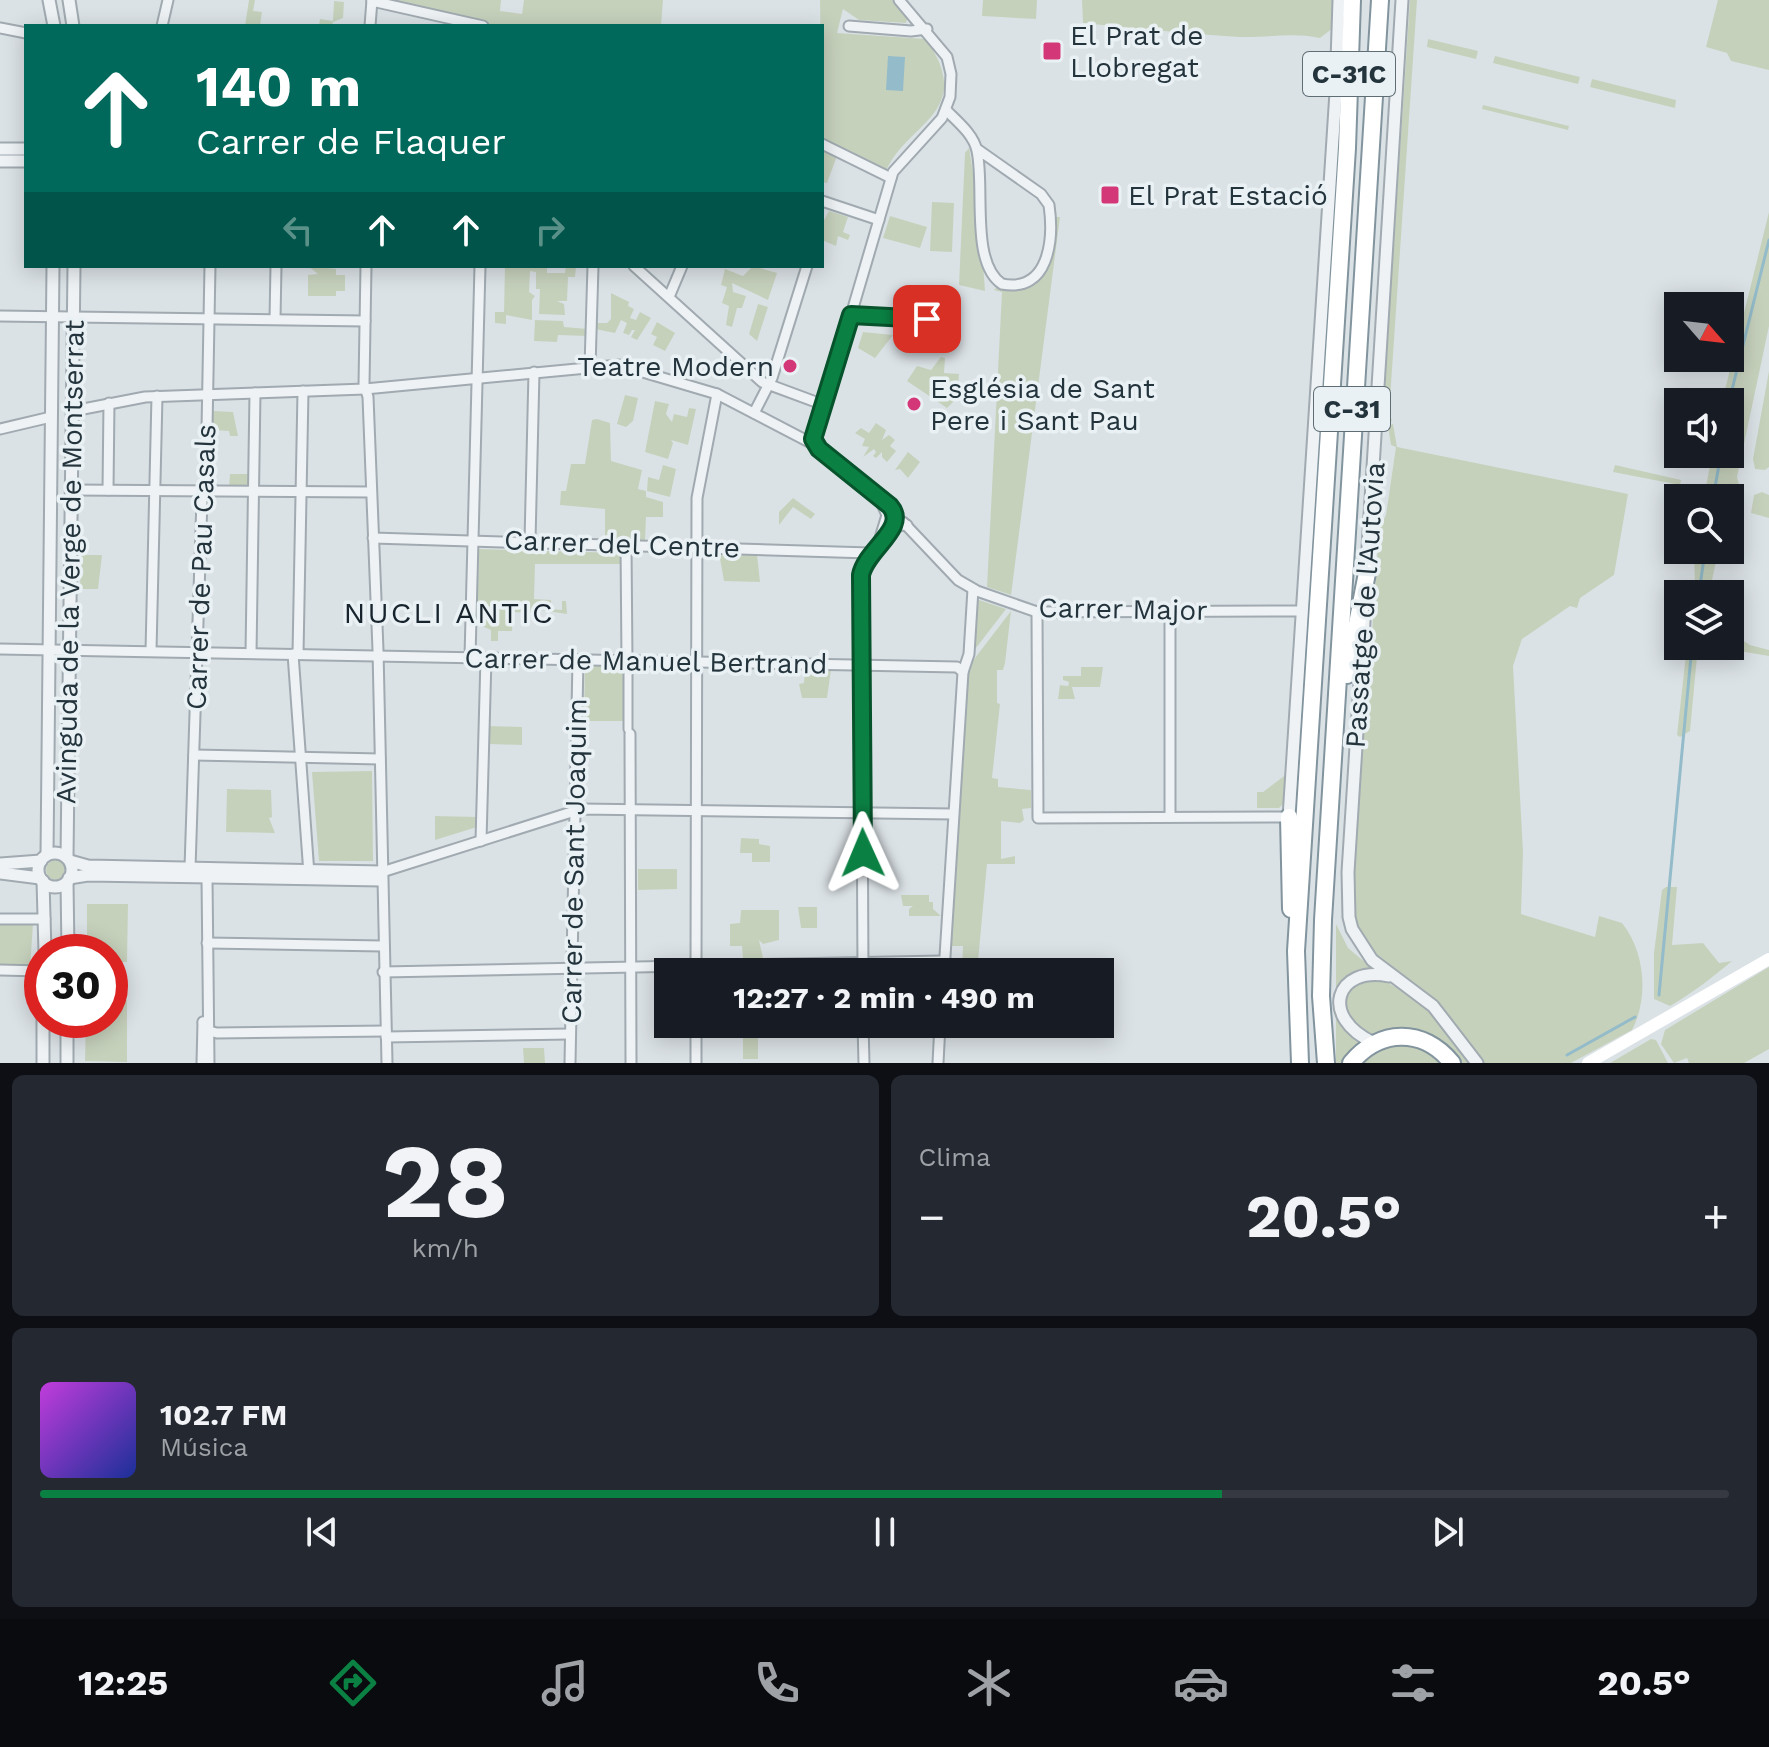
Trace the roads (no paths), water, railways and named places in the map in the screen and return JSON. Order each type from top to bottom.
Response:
[{"type":"highway","name":"C-31C","points":[[1347,148],[1352,0]]},
{"type":"highway","name":"C-31","points":[[1299,1059],[1296,951],[1347,148],[1362,0]]},
{"type":"highway","name":"C-31","points":[[1326,1063],[1322,981],[1329,818],[1380,0]]},
{"type":"highway","points":[[1329,818],[1340,789],[1347,668],[1367,573]]},
{"type":"highway","points":[[1289,817],[1288,887],[1296,951]]},
{"type":"highway","points":[[1351,1063],[1374,1043],[1393,1035],[1411,1036],[1435,1047],[1452,1063]]},
{"type":"main road","points":[[1588,1063],[1769,960]]},
{"type":"main road","points":[[1603,1063],[1769,960]]},
{"type":"street","points":[[49,0],[54,24]]},
{"type":"street","points":[[69,0],[73,24]]},
{"type":"street","points":[[162,24],[168,0]]},
{"type":"street","points":[[370,24],[372,0],[474,24]]},
{"type":"street","points":[[813,444],[891,178],[899,162],[947,111],[952,84],[949,63],[927,29],[899,0]]},
{"type":"street","points":[[1037,612],[1038,818],[1289,817],[1339,0]]},
{"type":"street","name":"Passatge de l'Autovia","points":[[1402,0],[1348,905],[1352,929],[1362,948],[1390,976],[1433,1006],[1477,1063]]},
{"type":"street","points":[[849,26],[911,31],[927,29]]},
{"type":"street","points":[[0,28],[24,33]]},
{"type":"street","points":[[947,111],[968,133],[977,149],[1041,194],[1049,205],[1047,258],[1033,280],[1015,286],[1002,284],[988,271],[983,250],[977,149]]},
{"type":"street","points":[[824,145],[891,178]]},
{"type":"street","points":[[0,149],[24,149]]},
{"type":"street","points":[[0,161],[24,161]]},
{"type":"street","points":[[824,202],[879,220]]},
{"type":"street","name":"Avinguda de la Verge de Montserrat","points":[[44,858],[53,268]]},
{"type":"street","name":"Avinguda de la Verge de Montserrat","points":[[68,860],[74,268]]},
{"type":"street","name":"Carrer de Pau Casals","points":[[190,868],[210,268]]},
{"type":"street","points":[[275,319],[276,268]]},
{"type":"street","points":[[366,268],[365,389],[378,656],[382,946],[387,1063]]},
{"type":"street","points":[[470,657],[480,268]]},
{"type":"street","points":[[590,367],[593,268]]},
{"type":"street","points":[[636,268],[767,385],[825,402]]},
{"type":"street","points":[[669,297],[681,268]]},
{"type":"street","points":[[754,413],[767,385],[806,268]]},
{"type":"street","points":[[851,315],[937,320]]},
{"type":"street","points":[[0,316],[365,321]]},
{"type":"street","points":[[73,411],[157,396],[365,389],[619,365],[717,394],[813,444],[879,497],[896,515],[891,532]]},
{"type":"street","points":[[530,541],[534,372]]},
{"type":"street","points":[[303,391],[296,654],[307,874]]},
{"type":"street","points":[[251,653],[255,393]]},
{"type":"street","points":[[696,958],[697,498],[717,394]]},
{"type":"street","points":[[151,651],[157,396]]},
{"type":"street","points":[[108,490],[109,403]]},
{"type":"street","points":[[0,429],[51,417]]},
{"type":"street","points":[[72,490],[371,492]]},
{"type":"street","points":[[863,958],[861,575],[886,523],[885,507],[879,497]]},
{"type":"street","name":"Carrer Major","points":[[885,507],[907,525],[943,566],[975,590],[1037,612],[1300,611]]},
{"type":"street","points":[[873,549],[899,525],[907,525]]},
{"type":"street","name":"Carrer del Centre","points":[[373,538],[873,549]]},
{"type":"street","points":[[626,545],[631,1063]]},
{"type":"street","points":[[942,958],[962,670],[969,654],[975,590]]},
{"type":"street","points":[[1170,611],[1170,817]]},
{"type":"street","name":"Carrer de Manuel Bertrand","points":[[0,649],[962,670]]},
{"type":"street","points":[[481,841],[486,658]]},
{"type":"street","name":"Carrer de Sant Joaquim","points":[[570,1063],[578,660]]},
{"type":"street","points":[[194,755],[380,759]]},
{"type":"street","points":[[0,864],[59,853],[68,860],[88,866],[381,876],[575,811],[953,814]]},
{"type":"street","points":[[44,858],[45,934]]},
{"type":"street","points":[[68,860],[68,934]]},
{"type":"street","points":[[0,873],[42,879],[54,886],[88,875],[207,878],[307,874]]},
{"type":"street","points":[[207,878],[207,1007],[212,1032],[209,1063]]},
{"type":"street","points":[[0,919],[45,919]]},
{"type":"street","points":[[207,943],[382,946]]},
{"type":"street","points":[[383,972],[654,967]]},
{"type":"street","points":[[0,970],[24,971]]},
{"type":"street","points":[[1374,1043],[1341,1019],[1340,999],[1350,981],[1363,975],[1390,976]]},
{"type":"street","points":[[202,1063],[203,1022],[207,1007]]},
{"type":"street","points":[[203,1022],[212,1032],[570,1034]]},
{"type":"street","points":[[43,1038],[43,1063]]},
{"type":"street","points":[[67,1038],[67,1063]]},
{"type":"street","points":[[696,1038],[696,1063]]},
{"type":"street","points":[[863,1038],[864,1063]]},
{"type":"street","points":[[938,1063],[939,1038]]},
{"type":"water","points":[[888,56],[905,57],[903,91],[886,90]]},
{"type":"waterway","points":[[1732,388],[1769,240]]},
{"type":"waterway","points":[[1716,484],[1718,468]]},
{"type":"waterway","points":[[1701,580],[1703,564]]},
{"type":"waterway","points":[[1659,995],[1691,660]]},
{"type":"waterway","points":[[1567,1055],[1635,1017]]},
{"type":"place","name":"El Prat de Llobregat","points":[[1052,51]]},
{"type":"place","name":"El Prat Estació","points":[[1110,195]]},
{"type":"place","name":"Teatre Modern","points":[[790,366]]},
{"type":"place","name":"Església de Sant Pere i Sant Pau","points":[[914,404]]},
{"type":"district","name":"NUCLI ANTIC","points":[[449,612]]}]
